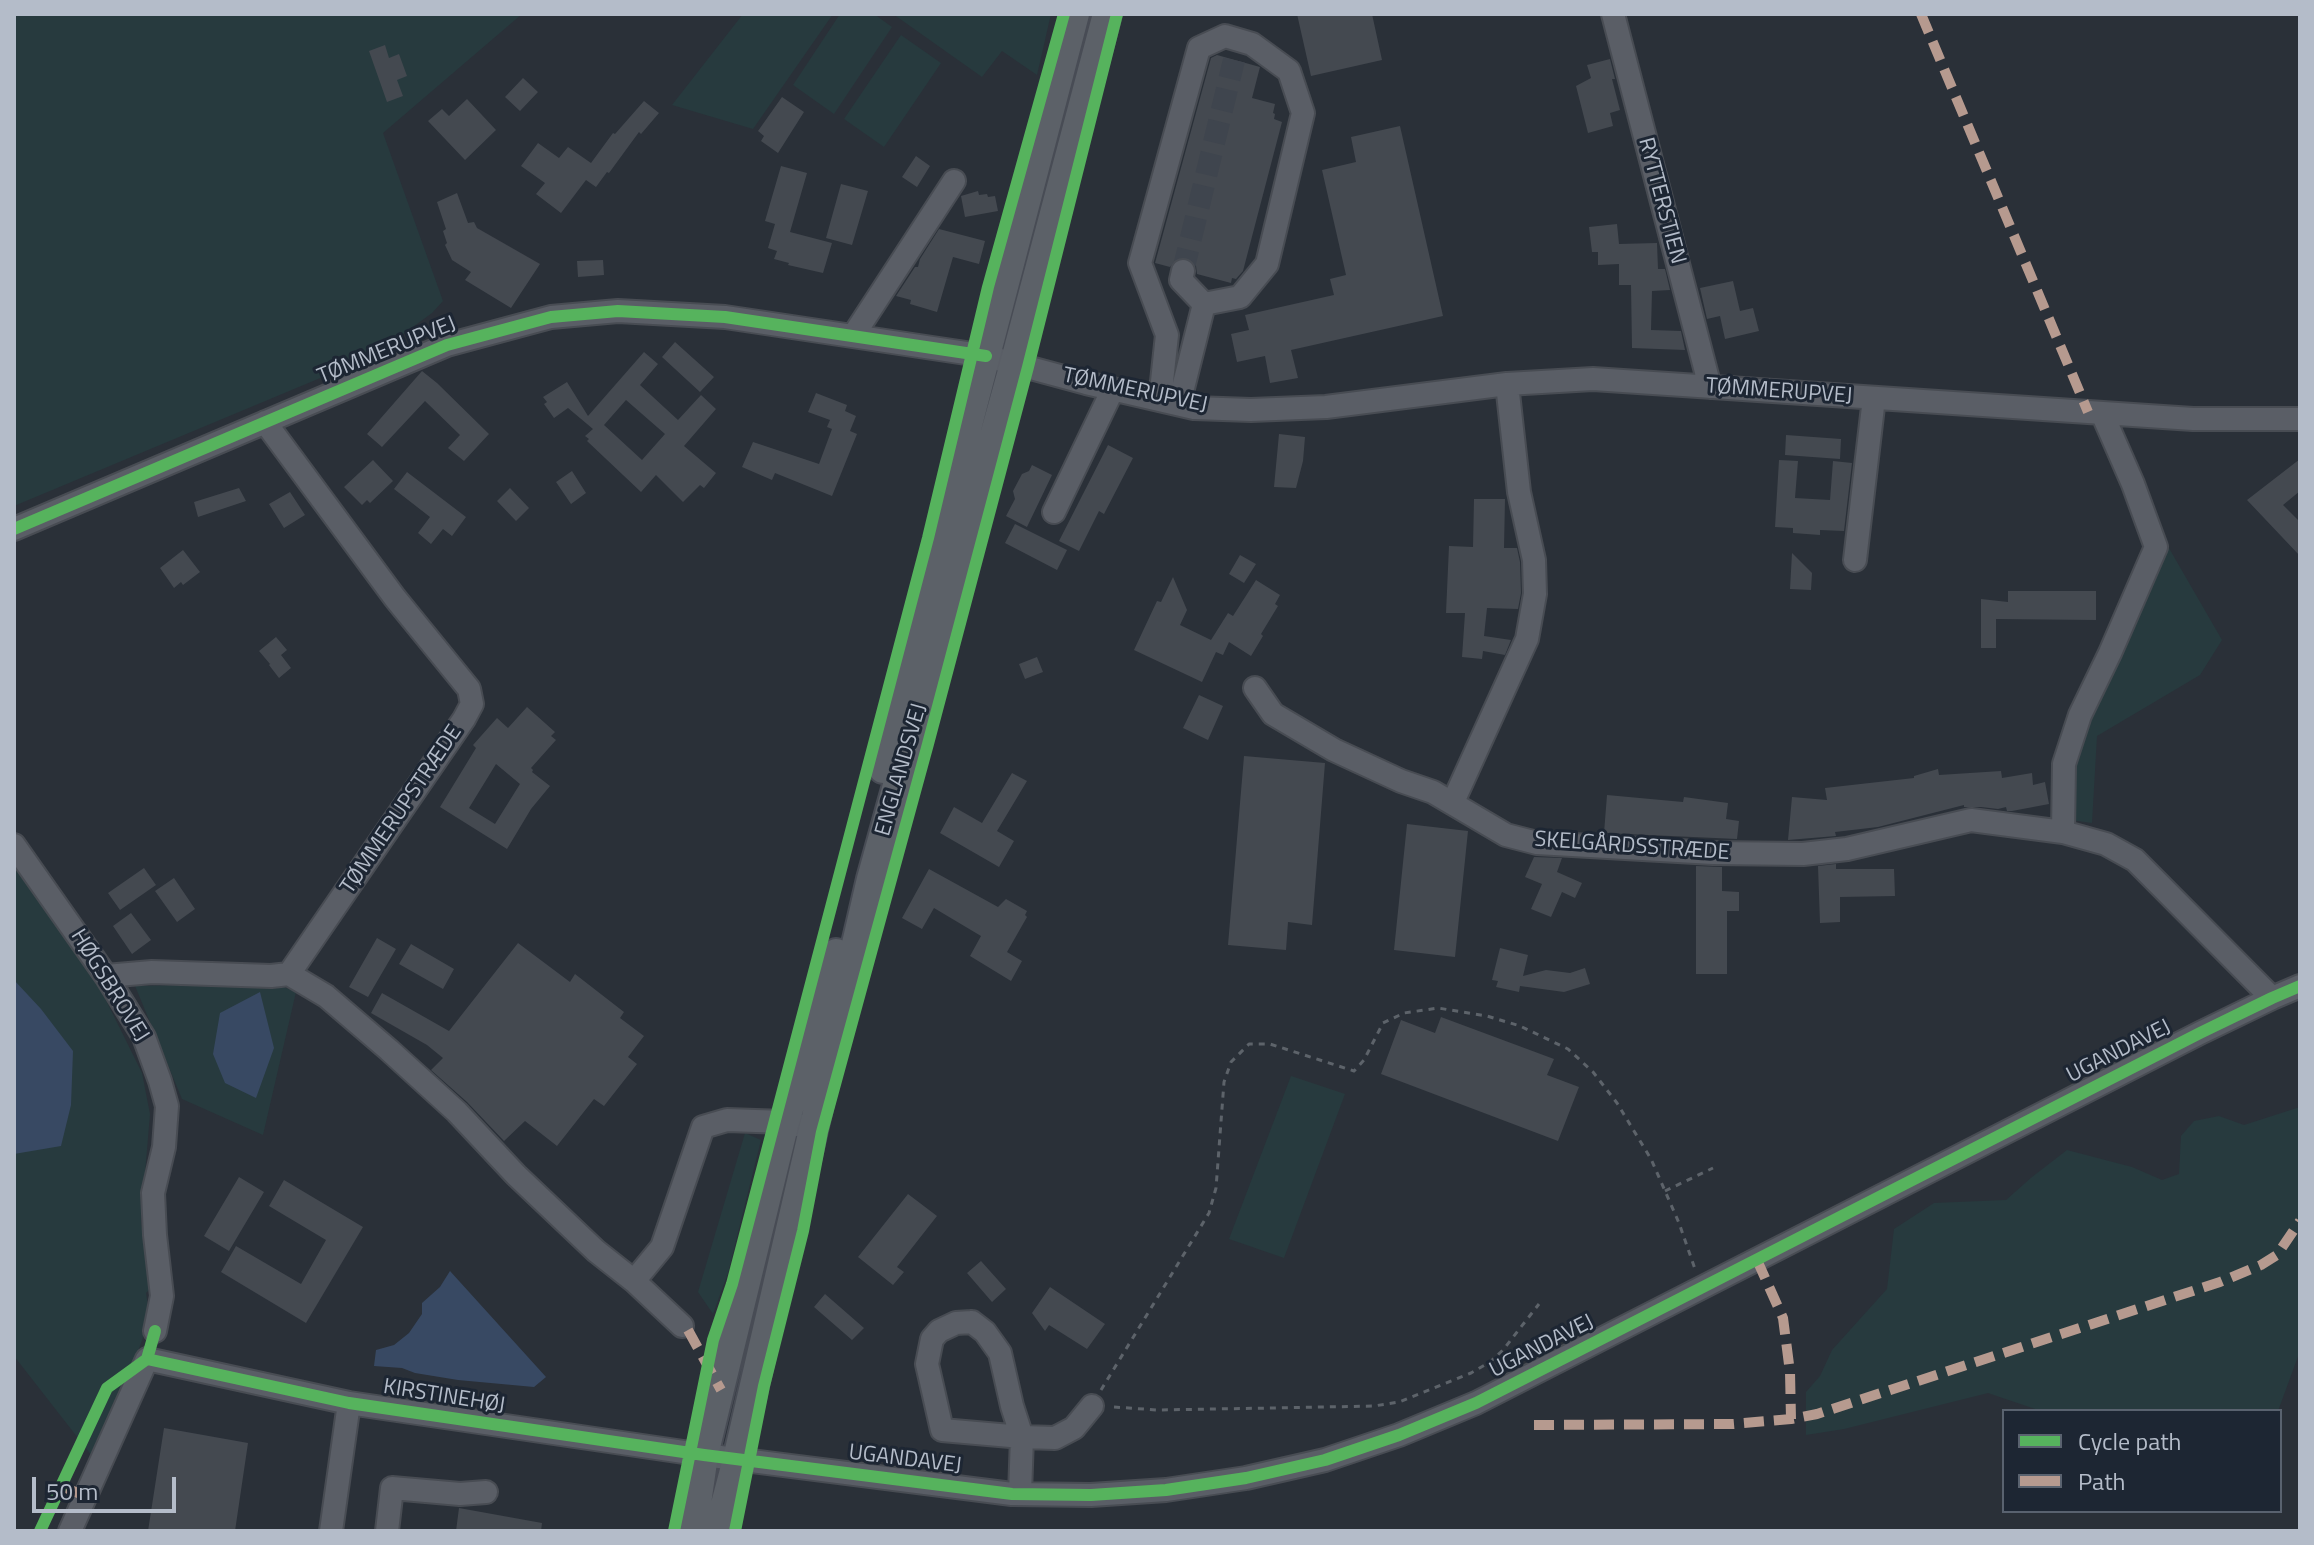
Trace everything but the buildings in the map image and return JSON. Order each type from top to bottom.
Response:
[{"type":"main road","name":"ENGLANDSVEJ","points":[[718,1531],[737,1459],[799,1125],[846,920],[944,517],[1075,14]]},
{"type":"main road","name":"ENGLANDSVEJ","points":[[693,1531],[704,1455],[871,879],[1014,364],[1107,14]]},
{"type":"street","name":"RYTTERSTIEN","points":[[1613,14],[1710,387]]},
{"type":"street","points":[[1170,402],[1167,335],[1140,263],[1199,48],[1225,36],[1238,50],[1252,44],[1289,71],[1303,113],[1267,264],[1240,297],[1204,304]]},
{"type":"street","points":[[853,336],[954,181]]},
{"type":"street","points":[[1144,275],[1182,276],[1204,304]]},
{"type":"street","points":[[1170,402],[1204,304]]},
{"type":"street","name":"TØMMERUPVEJ","points":[[14,529],[447,345],[551,317],[618,311],[710,316],[986,356],[1194,408],[1251,410],[1326,407],[1507,384],[1593,379],[2193,419],[2300,419]]},
{"type":"street","points":[[1453,802],[1527,639],[1535,594],[1534,560],[1519,492],[1507,384]]},
{"type":"street","points":[[1054,512],[1113,389]]},
{"type":"street","points":[[1855,560],[1874,398]]},
{"type":"street","points":[[2063,832],[2064,764],[2080,715],[2156,547],[2102,413]]},
{"type":"street","name":"TØMMERUPSTRÆDE","points":[[265,422],[395,598],[469,689],[472,704],[289,974]]},
{"type":"street","name":"SKELGÅRDSSTRÆDE","points":[[1255,688],[1273,714],[1309,736],[1374,769],[1453,802],[1506,835],[1537,843],[1692,852],[1803,854],[1847,849],[1971,820],[2063,832],[2106,844],[2135,860],[2272,998]]},
{"type":"street","name":"HØGSBROVEJ","points":[[14,845],[106,976],[144,1037],[167,1106],[164,1147],[153,1193],[162,1296],[155,1331]]},
{"type":"street","points":[[106,976],[152,972],[289,974],[326,996],[457,1112],[516,1175],[682,1326]]},
{"type":"street","name":"UGANDAVEJ","points":[[737,1459],[1020,1494],[1091,1495],[1166,1490],[1246,1478],[1325,1460],[1399,1435],[1476,1403],[2300,986]]},
{"type":"street","points":[[634,1281],[662,1247],[703,1127],[727,1120],[799,1125]]},
{"type":"street","points":[[1020,1494],[1022,1437],[1000,1353],[985,1332],[972,1322],[956,1323],[939,1331],[932,1339],[927,1364],[942,1430],[1022,1437],[1055,1438],[1074,1428],[1092,1406]]},
{"type":"street","name":"KIRSTINEHØJ","points":[[70,1531],[147,1359],[349,1403],[737,1459]]},
{"type":"street","name":"KIRSTINEHØJ","points":[[331,1531],[349,1403]]},
{"type":"street","points":[[387,1531],[392,1488],[460,1494],[486,1492]]},
{"type":"path","points":[[1539,1304],[1490,1362],[1471,1373],[1399,1402],[1374,1406],[1243,1409],[1157,1410],[1092,1406],[1209,1213],[1216,1188],[1224,1082],[1231,1062],[1249,1044],[1270,1044],[1354,1071],[1364,1060],[1383,1023],[1404,1013],[1438,1008],[1487,1016],[1520,1026],[1568,1049],[1593,1072],[1617,1103],[1651,1159],[1679,1223],[1701,1288]]},
{"type":"path","points":[[1665,1191],[1713,1168]]},
{"type":"green space","points":[[14,14],[522,14],[383,133],[443,301],[432,313],[373,356],[14,506]]},
{"type":"green space","points":[[743,14],[833,14],[753,129],[672,105]]},
{"type":"green space","points":[[840,14],[874,14],[892,27],[834,114],[793,85]]},
{"type":"green space","points":[[893,14],[1051,14],[1037,75],[1002,51],[982,77]]},
{"type":"green space","points":[[901,35],[941,63],[884,147],[844,119]]},
{"type":"green space","points":[[2162,536],[2222,640],[2200,675],[2097,736],[2092,823],[2071,820],[2073,768],[2088,714]]},
{"type":"green space","points":[[14,859],[63,926],[100,988],[142,1073],[150,1114],[141,1221],[151,1288],[146,1293],[150,1318],[132,1368],[92,1456],[14,1356]]},
{"type":"green space","points":[[274,983],[296,992],[263,1135],[182,1099],[135,986]]},
{"type":"green space","points":[[1291,1076],[1345,1094],[1284,1258],[1229,1239]]},
{"type":"green space","points":[[2300,1107],[2300,1351],[2279,1409],[2035,1409],[1988,1393],[1844,1429],[1806,1435],[1806,1392],[1820,1376],[1832,1350],[1887,1289],[1894,1229],[1934,1203],[2006,1200],[2067,1150],[2132,1167],[2162,1180],[2179,1174],[2181,1136],[2194,1121],[2219,1116],[2244,1125]]},
{"type":"green space","points":[[745,1133],[761,1140],[728,1273],[713,1314],[698,1292]]},
{"type":"water","points":[[14,980],[73,1051],[71,1105],[61,1146],[14,1154]]},
{"type":"water","points":[[260,992],[274,1048],[256,1098],[225,1083],[213,1054],[220,1013]]},
{"type":"water","points":[[450,1271],[546,1377],[534,1387],[458,1380],[402,1368],[374,1366],[376,1350],[394,1345],[409,1333],[422,1314],[422,1303],[440,1287]]},
{"type":"tunnel","points":[[1183,271],[1234,60]]},
{"type":"marked path","points":[[1921,14],[2088,412]]},
{"type":"marked path","points":[[1534,1425],[1733,1424],[1817,1414],[2220,1282],[2277,1255],[2300,1221]]},
{"type":"marked path","points":[[1757,1260],[1783,1318],[1790,1372],[1791,1419]]},
{"type":"marked path","points":[[688,1330],[721,1390]]},
{"type":"marked path","points":[[61,1486],[85,1496]]},
{"type":"cycle path","points":[[674,1531],[713,1340],[732,1284],[928,538],[988,287],[1064,14]]},
{"type":"cycle path","points":[[735,1531],[764,1386],[803,1231],[822,1132],[1028,367],[1117,14]]},
{"type":"cycle path","points":[[14,529],[447,345],[551,317],[618,311],[725,317],[986,356]]},
{"type":"cycle path","points":[[147,1359],[349,1403],[704,1455],[1012,1494],[1091,1495],[1166,1490],[1246,1478],[1325,1460],[1399,1435],[1476,1403],[2200,1033],[2300,986]]},
{"type":"cycle path","points":[[40,1531],[107,1388],[147,1359],[155,1331]]}]
